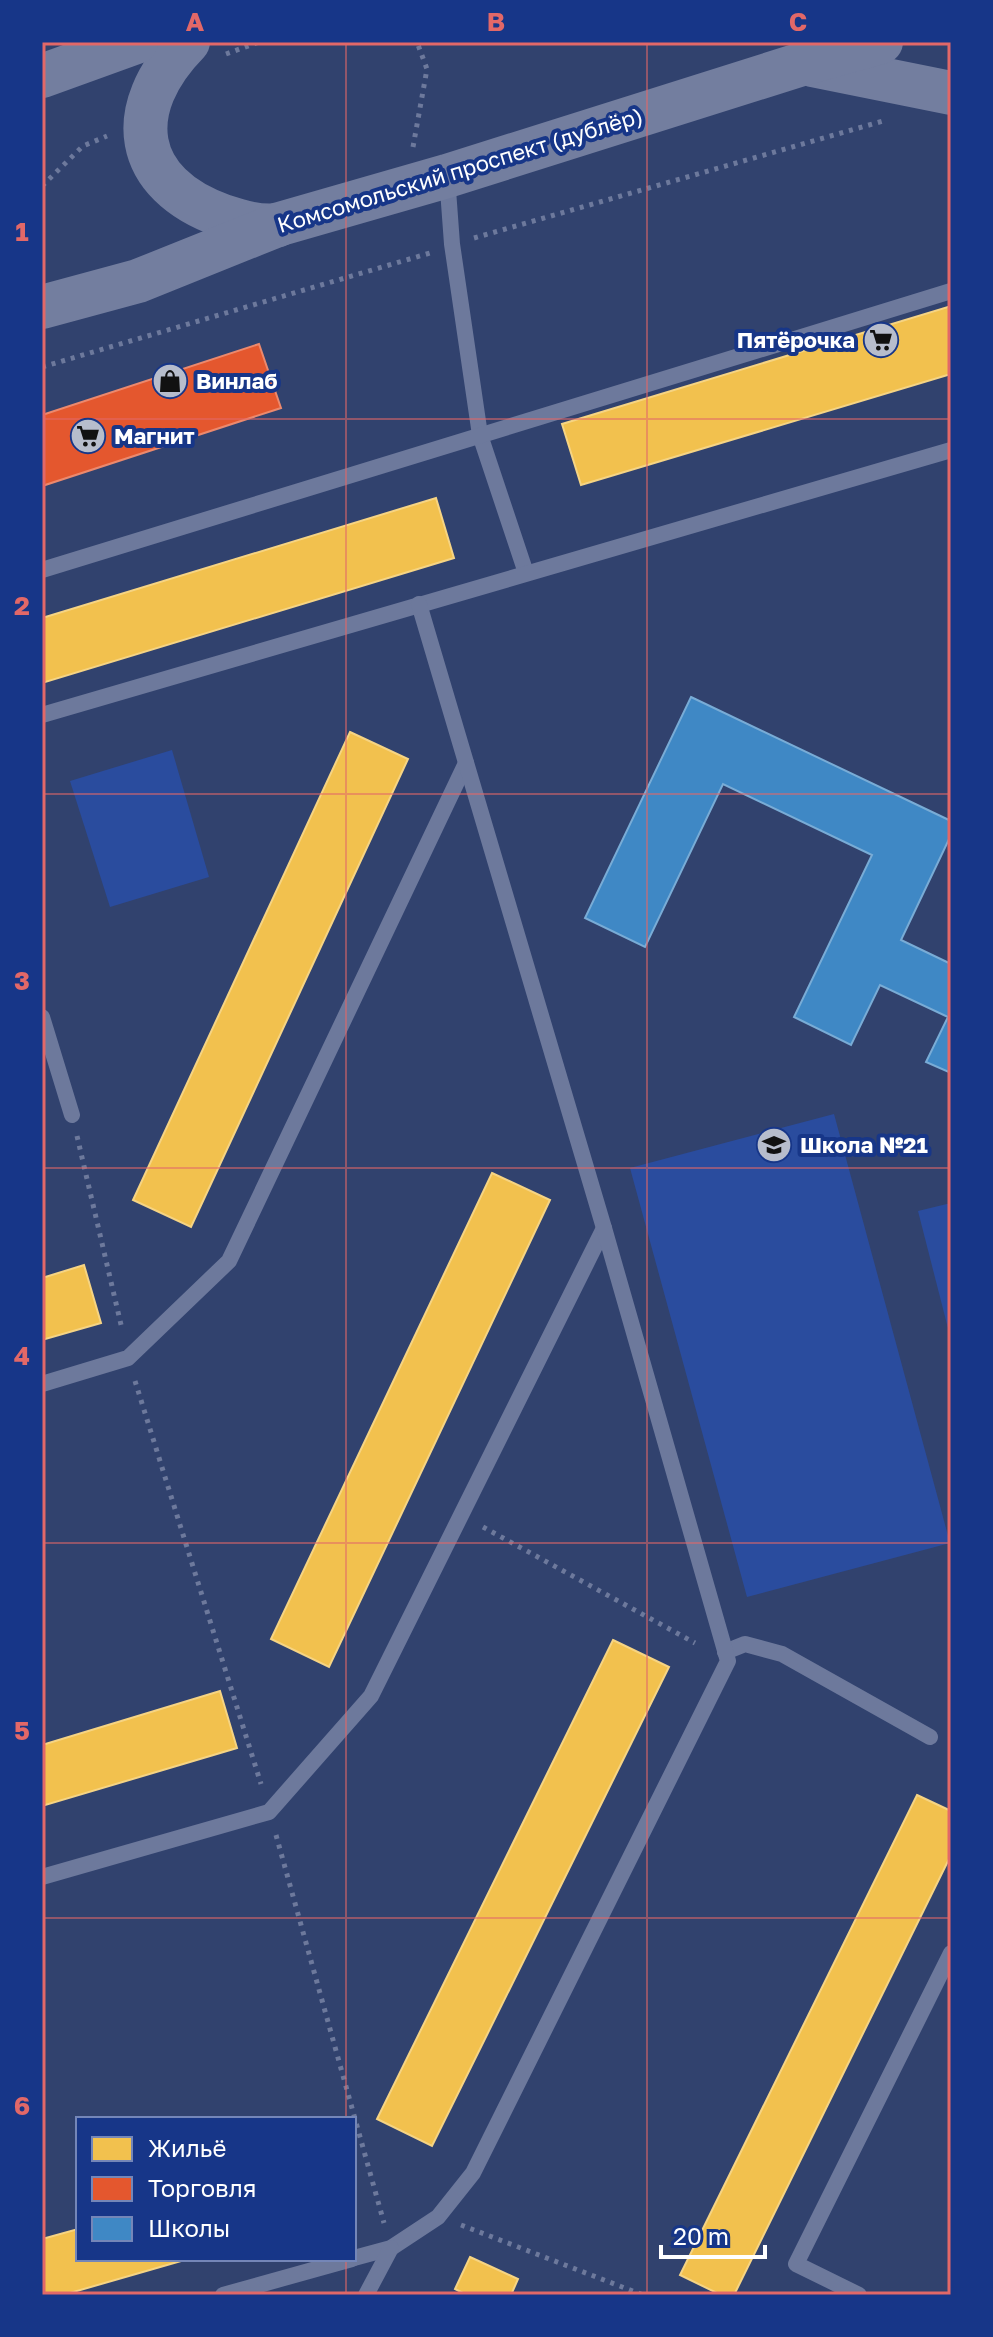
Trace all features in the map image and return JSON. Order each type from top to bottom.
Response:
[{"type":"main road","points":[[42,76],[136,42]]},
{"type":"main road","name":"Комсомольский проспект (дублёр)","points":[[42,307],[138,281],[280,224],[429,158],[881,42]]},
{"type":"main road","points":[[206,48],[160,77],[144,120],[149,154],[172,186],[201,209],[253,225],[280,224]]},
{"type":"main road","points":[[802,64],[951,93]]},
{"type":"main road","points":[[42,286],[138,281]]},
{"type":"lane","points":[[429,158],[452,244],[480,435],[526,573]]},
{"type":"lane","points":[[42,570],[951,291]]},
{"type":"lane","points":[[42,715],[951,450]]},
{"type":"lane","points":[[419,604],[604,1228],[726,1657]]},
{"type":"lane","points":[[42,1384],[128,1358],[229,1261],[466,763]]},
{"type":"lane","points":[[42,1017],[72,1115]]},
{"type":"lane","points":[[42,1877],[269,1812],[371,1696],[604,1228]]},
{"type":"lane","points":[[356,2258],[391,2248],[438,2217],[473,2173],[726,1657],[745,1644],[782,1654],[930,1737]]},
{"type":"lane","points":[[859,2295],[796,2264],[951,1953]]},
{"type":"lane","points":[[366,2295],[391,2248]]},
{"type":"lane","points":[[223,2295],[346,2261]]},
{"type":"path","points":[[206,48],[259,42]]},
{"type":"path","points":[[42,367],[452,244],[883,121]]},
{"type":"path","points":[[72,1115],[128,1358],[269,1812],[354,2117]]},
{"type":"path","points":[[461,1515],[726,1657]]},
{"type":"path","points":[[356,2123],[391,2248]]},
{"type":"path","points":[[438,2217],[643,2295]]},
{"type":"shaded area","points":[[172,750],[209,877],[110,907],[70,781]]},
{"type":"shaded area","points":[[834,1114],[950,1543],[747,1597],[630,1168]]},
{"type":"shaded area","points":[[951,1203],[951,1340],[918,1211]]},
{"type":"building: Жильё","points":[[951,306],[951,374],[581,485],[562,424]]},
{"type":"building: Жильё","points":[[436,498],[454,558],[42,683],[42,618]]},
{"type":"building: Жильё","points":[[350,732],[408,759],[191,1227],[133,1200]]},
{"type":"building: Жильё","points":[[492,1173],[550,1200],[329,1667],[271,1639]]},
{"type":"building: Жильё","points":[[84,1265],[101,1323],[42,1340],[42,1278]]},
{"type":"building: Жильё","points":[[613,1640],[669,1667],[432,2146],[377,2119]]},
{"type":"building: Жильё","points":[[220,1691],[237,1748],[42,1806],[42,1745]]},
{"type":"building: Жильё","points":[[917,1795],[951,1811],[951,1855],[734,2295],[721,2295],[680,2275]]},
{"type":"building: Жильё","points":[[76,2230],[76,2261],[181,2261],[63,2295],[42,2295],[42,2239]]},
{"type":"building: Жильё","points":[[470,2257],[518,2279],[511,2295],[467,2295],[455,2289]]},
{"type":"building: Торговля","points":[[259,344],[281,408],[42,486],[42,415]]},
{"type":"building: Школы","points":[[691,697],[951,821],[951,835],[901,940],[951,964],[951,1073],[926,1062],[948,1017],[880,985],[851,1045],[794,1017],[872,855],[723,784],[645,947],[585,918]]},
{"type":"place","name":"Пятёрочка","points":[[881,340]]},
{"type":"place","name":"Винлаб","points":[[170,381]]},
{"type":"place","name":"Магнит","points":[[88,436]]},
{"type":"place","name":"Школа №21","points":[[774,1145]]}]
